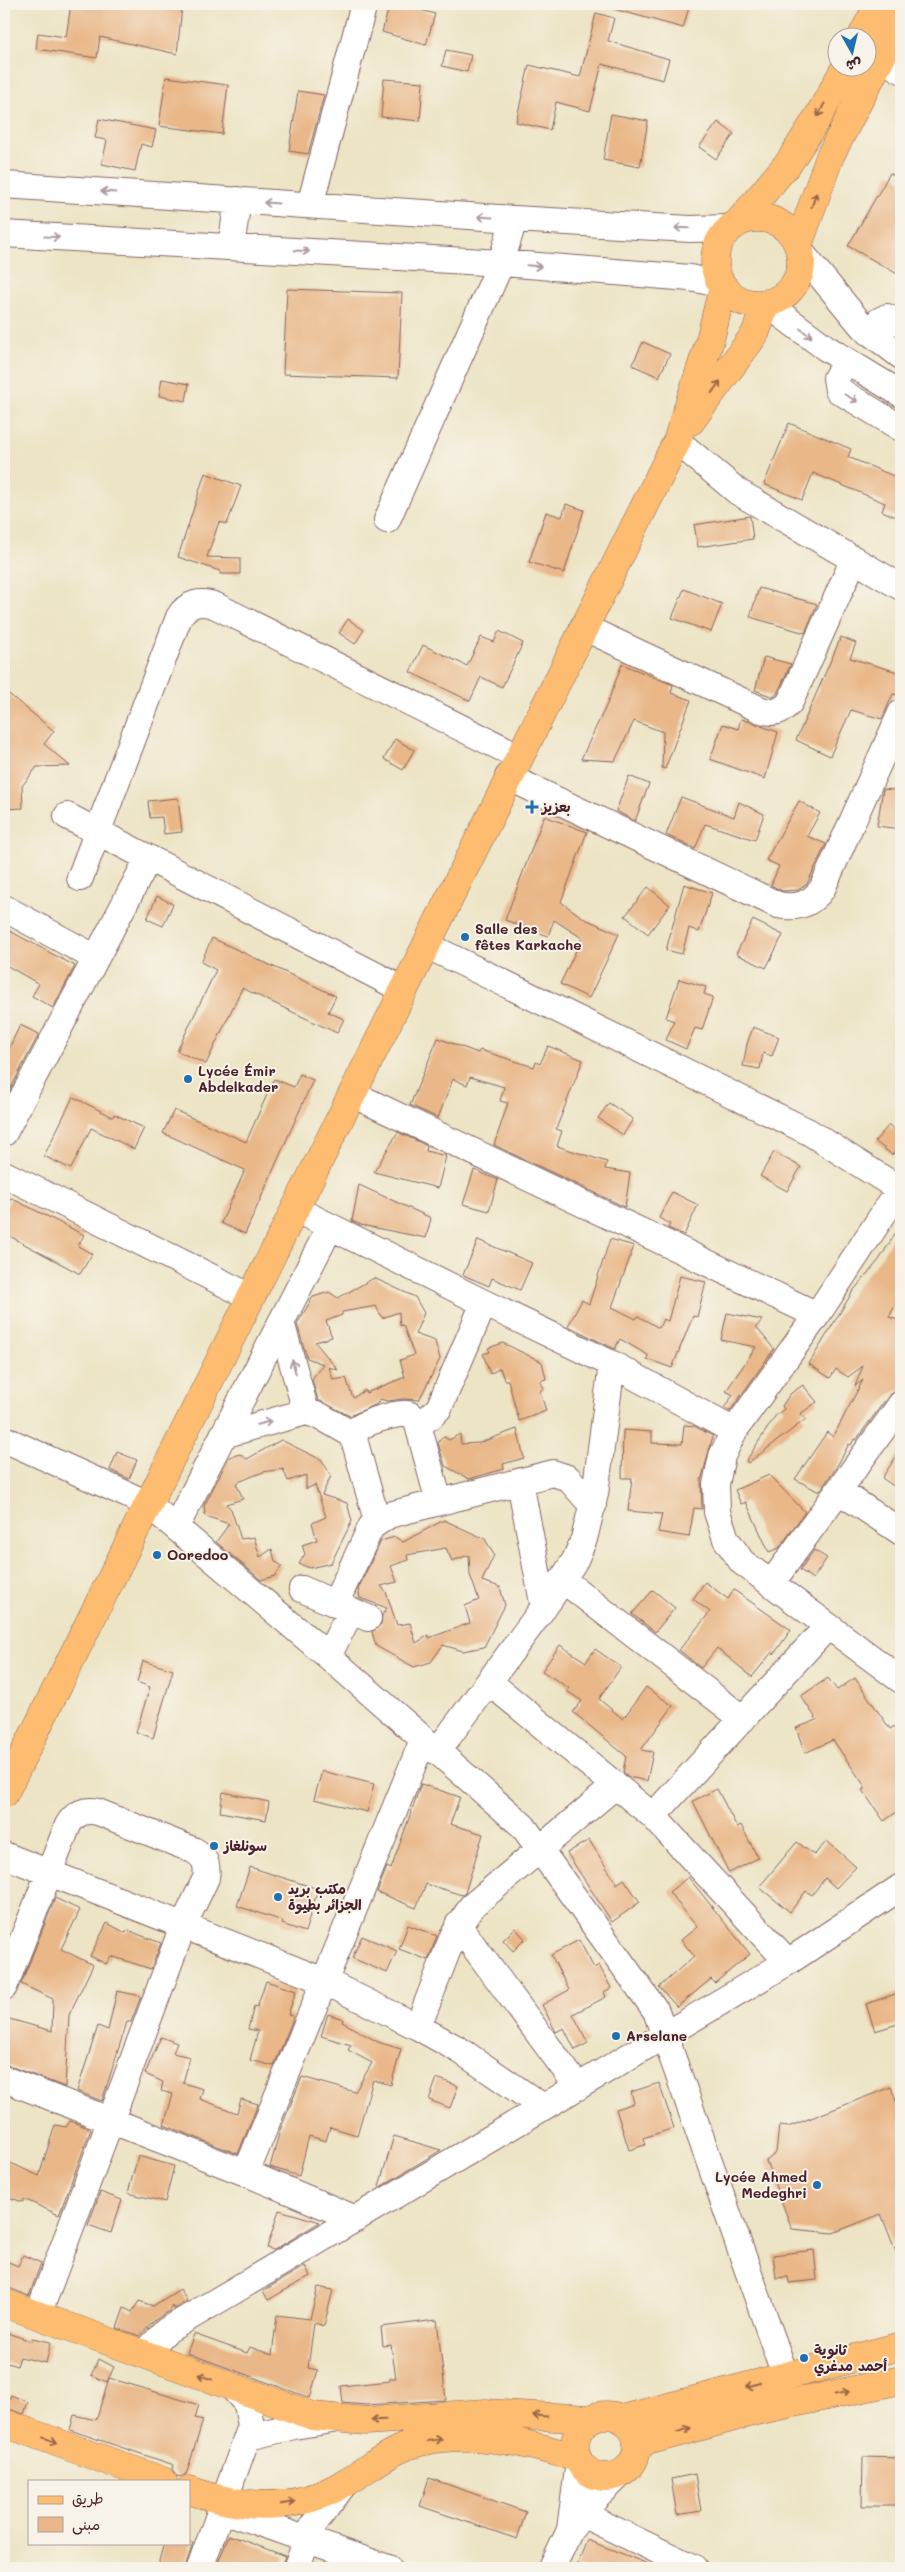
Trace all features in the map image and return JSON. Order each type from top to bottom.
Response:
[{"type":"main road","points":[[866,28],[879,4]]},
{"type":"main road","points":[[839,78],[818,117],[790,161],[734,226],[722,237],[714,260],[722,285],[731,296],[742,302],[766,304],[780,299],[790,290],[797,278],[801,265],[799,249],[830,156],[891,64],[901,20]]},
{"type":"main road","points":[[734,226],[749,219],[773,221],[788,232],[799,249]]},
{"type":"main road","points":[[4,1794],[404,990],[513,766],[677,440],[710,340],[722,285]]},
{"type":"main road","points":[[677,440],[755,334],[766,304]]},
{"type":"main road","points":[[4,2302],[313,2416],[339,2420],[392,2420],[486,2413],[588,2420]]},
{"type":"main road","points":[[622,2419],[901,2346]]},
{"type":"main road","points":[[638,2444],[756,2411],[901,2380]]},
{"type":"main road","points":[[605,2414],[622,2419],[630,2425],[638,2444],[632,2464],[615,2476],[600,2476],[586,2470],[578,2460],[575,2441],[582,2425],[588,2420],[605,2414]]},
{"type":"main road","points":[[4,2423],[160,2480]]},
{"type":"main road","points":[[190,2490],[224,2506],[262,2506],[315,2497],[345,2483],[395,2451],[440,2439],[477,2437],[533,2444],[578,2460]]},
{"type":"street","points":[[310,205],[364,4]]},
{"type":"street","points":[[4,185],[514,219],[680,228],[734,226]]},
{"type":"street","points":[[232,247],[238,200]]},
{"type":"street","points":[[387,520],[501,263],[514,219]]},
{"type":"street","points":[[4,234],[501,263],[690,278],[722,285]]},
{"type":"street","points":[[799,249],[852,316],[868,332],[901,356]]},
{"type":"street","points":[[766,304],[846,361],[901,394]]},
{"type":"street","points":[[868,332],[878,321],[886,317],[901,324]]},
{"type":"street","points":[[846,361],[836,378],[838,390],[901,428]]},
{"type":"street","points":[[677,440],[738,492],[901,587]]},
{"type":"street","points":[[584,627],[761,710],[780,711],[790,702],[854,559]]},
{"type":"street","points":[[80,878],[179,617],[182,612],[193,604],[209,603],[216,606],[513,766],[778,905],[795,906],[811,901],[822,889],[894,749],[901,713]]},
{"type":"street","points":[[67,816],[404,990]]},
{"type":"street","points":[[4,1133],[94,957],[148,859]]},
{"type":"street","points":[[4,908],[94,957]]},
{"type":"street","points":[[426,945],[809,1132],[901,1189],[817,1315],[734,1432],[718,1470],[716,1491],[717,1512],[726,1539],[742,1562],[901,1680]]},
{"type":"street","points":[[352,1094],[817,1315]]},
{"type":"street","points":[[4,1174],[251,1297]]},
{"type":"street","points":[[295,1209],[484,1304],[612,1364],[734,1432]]},
{"type":"street","points":[[176,1527],[330,1226]]},
{"type":"street","points":[[418,1424],[439,1408],[484,1304]]},
{"type":"street","points":[[282,1322],[306,1412]]},
{"type":"street","points":[[246,2173],[324,1981],[430,1746],[489,1682],[563,1580],[584,1539],[593,1506],[612,1364]]},
{"type":"street","points":[[771,1584],[901,1404]]},
{"type":"street","points":[[223,1435],[306,1412],[320,1416],[353,1435],[377,1521]]},
{"type":"street","points":[[353,1435],[358,1427],[362,1425],[400,1414],[414,1417],[418,1424],[439,1502]]},
{"type":"street","points":[[4,1439],[148,1504],[290,1626],[328,1656],[523,1826],[651,2001],[665,2035],[785,2375]]},
{"type":"street","points":[[328,1656],[351,1611],[366,1535],[377,1521],[389,1515],[558,1473],[568,1478],[593,1506]]},
{"type":"street","points":[[520,1482],[544,1608]]},
{"type":"street","points":[[840,1491],[901,1532]]},
{"type":"street","points":[[563,1580],[743,1719]]},
{"type":"street","points":[[290,1626],[305,1591],[351,1611]]},
{"type":"street","points":[[653,1816],[828,1626]]},
{"type":"street","points":[[489,1682],[653,1816],[788,1962]]},
{"type":"street","points":[[418,2026],[458,1925],[478,1899],[616,1785]]},
{"type":"street","points":[[4,1986],[71,1819],[86,1811],[107,1816],[193,1850],[204,1858],[207,1871],[206,1878],[183,1926],[38,2315]]},
{"type":"street","points":[[4,1856],[324,1981],[418,2026],[495,2072],[543,2108]]},
{"type":"street","points":[[144,2354],[166,2331],[788,1962],[901,1887]]},
{"type":"street","points":[[458,1925],[578,2087]]},
{"type":"street","points":[[4,2079],[246,2173],[356,2219]]},
{"type":"street","points":[[200,2568],[249,2437],[251,2414],[241,2394],[232,2387]]},
{"type":"street","points":[[249,2437],[294,2426],[339,2420]]},
{"type":"street","points":[[576,2522],[578,2460]]},
{"type":"street","points":[[552,2568],[576,2522],[624,2471]]},
{"type":"street","points":[[296,2568],[314,2524],[345,2483]]},
{"type":"street","points":[[224,2506],[308,2540],[388,2568]]},
{"type":"street","points":[[576,2522],[694,2568]]},
{"type":"building","points":[[71,4],[158,4],[182,7],[177,54],[100,37],[97,58],[36,49],[38,33],[66,37]]},
{"type":"building","points":[[390,4],[400,4],[435,14],[426,45],[382,32]]},
{"type":"building","points":[[614,4],[690,4],[683,28],[614,9]]},
{"type":"building","points":[[596,13],[614,18],[608,41],[669,59],[663,80],[602,64],[590,111],[556,102],[550,130],[516,122],[529,65],[580,77]]},
{"type":"building","points":[[446,50],[471,55],[467,72],[442,66]]},
{"type":"building","points":[[166,77],[228,85],[222,134],[159,126]]},
{"type":"building","points":[[384,79],[423,82],[420,121],[381,117]]},
{"type":"building","points":[[298,91],[324,95],[308,154],[289,151]]},
{"type":"building","points":[[611,114],[648,121],[640,167],[603,160]]},
{"type":"building","points":[[99,119],[156,130],[152,147],[141,144],[135,171],[102,164],[107,140],[95,138]]},
{"type":"building","points":[[718,122],[734,134],[716,159],[699,147]]},
{"type":"building","points":[[890,173],[901,180],[901,276],[848,246]]},
{"type":"building","points":[[287,289],[402,293],[398,378],[283,374]]},
{"type":"building","points":[[643,342],[670,354],[659,377],[632,365]]},
{"type":"building","points":[[162,379],[189,384],[186,401],[159,396]]},
{"type":"building","points":[[789,423],[851,449],[848,457],[896,477],[901,465],[901,519],[882,511],[885,503],[813,473],[802,500],[764,484]]},
{"type":"building","points":[[205,473],[241,486],[227,524],[219,522],[207,557],[240,558],[240,574],[220,574],[220,571],[178,557]]},
{"type":"building","points":[[566,504],[584,510],[564,573],[529,562],[546,512],[562,517]]},
{"type":"building","points":[[750,516],[753,539],[698,547],[694,525]]},
{"type":"building","points":[[759,588],[817,604],[805,633],[750,617]]},
{"type":"building","points":[[684,589],[722,604],[711,632],[672,618]]},
{"type":"building","points":[[348,619],[364,630],[355,644],[339,633]]},
{"type":"building","points":[[499,631],[523,643],[502,687],[481,677],[470,701],[410,672],[423,645],[467,666],[481,637],[494,642]]},
{"type":"building","points":[[841,637],[856,643],[850,658],[901,673],[901,680],[897,695],[893,694],[882,719],[851,710],[830,756],[796,740]]},
{"type":"building","points":[[764,657],[791,664],[777,694],[773,697],[755,690]]},
{"type":"building","points":[[622,664],[673,685],[671,693],[691,700],[665,769],[662,768],[663,732],[634,721],[615,761],[581,759],[607,704]]},
{"type":"building","points":[[4,690],[54,731],[44,744],[70,766],[37,767],[22,786],[23,808],[4,809]]},
{"type":"building","points":[[741,719],[778,732],[765,779],[710,759],[723,724],[738,729]]},
{"type":"building","points":[[395,739],[414,750],[403,770],[384,759]]},
{"type":"building","points":[[629,776],[649,784],[635,821],[616,811]]},
{"type":"building","points":[[883,789],[901,791],[901,829],[877,826]]},
{"type":"building","points":[[681,797],[734,817],[739,802],[764,814],[755,840],[705,824],[695,849],[666,835]]},
{"type":"building","points":[[178,798],[182,832],[164,834],[162,817],[150,818],[148,801]]},
{"type":"building","points":[[799,801],[820,813],[807,836],[826,844],[807,884],[798,890],[782,891],[771,885],[779,866],[766,860]]},
{"type":"building","points":[[544,816],[587,832],[561,902],[585,919],[619,934],[589,998],[560,984],[582,938],[554,920],[548,936],[505,920]]},
{"type":"building","points":[[684,884],[712,893],[699,932],[689,928],[682,954],[666,950]]},
{"type":"building","points":[[648,887],[670,905],[648,934],[625,916]]},
{"type":"building","points":[[157,896],[173,904],[163,926],[147,919]]},
{"type":"building","points":[[753,920],[783,935],[766,968],[736,954]]},
{"type":"building","points":[[8,930],[75,966],[53,1008],[32,996],[39,984],[4,964],[4,938]]},
{"type":"building","points":[[212,938],[336,996],[328,1012],[344,1019],[337,1033],[242,988],[206,1064],[177,1051],[216,970],[201,962]]},
{"type":"building","points":[[679,979],[706,987],[704,994],[713,997],[702,1030],[695,1028],[686,1049],[666,1040],[674,1021],[666,1018]]},
{"type":"building","points":[[20,1025],[39,1034],[4,1101],[4,1059]]},
{"type":"building","points":[[753,1027],[779,1037],[772,1056],[763,1053],[760,1069],[743,1066],[747,1044]]},
{"type":"building","points":[[438,1038],[478,1053],[480,1050],[534,1067],[536,1062],[540,1064],[548,1046],[583,1060],[556,1129],[562,1131],[557,1146],[607,1162],[605,1169],[630,1173],[625,1207],[494,1145],[508,1103],[500,1101],[504,1087],[470,1077],[467,1085],[453,1079],[438,1118],[410,1105]]},
{"type":"building","points":[[300,1074],[313,1080],[245,1234],[221,1223],[245,1170],[163,1133],[174,1110],[246,1142],[274,1079],[294,1087]]},
{"type":"building","points":[[73,1097],[113,1117],[114,1114],[144,1128],[134,1149],[91,1128],[71,1169],[44,1156]]},
{"type":"building","points":[[609,1103],[633,1119],[623,1135],[598,1118]]},
{"type":"building","points":[[889,1125],[901,1136],[901,1145],[892,1155],[875,1141]]},
{"type":"building","points":[[398,1132],[427,1146],[426,1151],[446,1156],[438,1188],[374,1172]]},
{"type":"building","points":[[774,1152],[801,1167],[787,1191],[760,1176]]},
{"type":"building","points":[[474,1170],[498,1180],[489,1211],[463,1204]]},
{"type":"building","points":[[359,1185],[431,1218],[426,1238],[361,1225],[352,1221]]},
{"type":"building","points":[[672,1192],[698,1205],[684,1235],[668,1228],[670,1224],[659,1218]]},
{"type":"building","points":[[11,1198],[84,1235],[78,1246],[92,1254],[80,1274],[4,1233],[4,1211]]},
{"type":"building","points":[[901,1224],[901,1294],[889,1317],[901,1321],[901,1389],[889,1395],[856,1440],[854,1439],[851,1445],[849,1444],[836,1468],[819,1492],[795,1479],[827,1432],[833,1437],[863,1380],[855,1386],[863,1366],[848,1377],[836,1369],[830,1378],[809,1364],[853,1291],[879,1260]]},
{"type":"building","points":[[610,1239],[634,1246],[612,1307],[636,1319],[638,1316],[659,1328],[663,1319],[668,1321],[680,1276],[706,1282],[697,1317],[693,1316],[672,1368],[647,1359],[648,1355],[620,1339],[615,1349],[568,1326],[582,1300],[589,1304]]},
{"type":"building","points":[[478,1240],[532,1263],[520,1290],[492,1278],[489,1286],[463,1275]]},
{"type":"building","points":[[374,1278],[415,1297],[424,1313],[415,1334],[435,1341],[440,1359],[419,1400],[387,1401],[380,1399],[377,1404],[350,1416],[318,1400],[312,1379],[323,1364],[307,1358],[297,1324],[313,1297],[329,1292],[338,1298]],"holes":[[[376,1306],[382,1318],[399,1312],[400,1326],[403,1325],[414,1355],[400,1360],[405,1377],[366,1393],[365,1390],[353,1398],[346,1378],[333,1380],[329,1367],[338,1370],[315,1342],[332,1337],[326,1321],[342,1315],[342,1312]]]},
{"type":"building","points":[[727,1313],[762,1320],[756,1327],[774,1349],[730,1411],[724,1408],[733,1395],[726,1391],[756,1347],[721,1340]]},
{"type":"building","points":[[503,1343],[542,1362],[546,1379],[540,1381],[544,1388],[540,1391],[546,1411],[519,1421],[508,1380],[504,1380],[500,1368],[490,1374],[483,1354],[490,1352],[488,1348]]},
{"type":"building","points":[[803,1385],[817,1402],[800,1414],[806,1419],[748,1463],[746,1461],[776,1415],[784,1409],[782,1406],[790,1394]]},
{"type":"building","points":[[684,1425],[694,1426],[713,1436],[701,1481],[702,1509],[694,1508],[689,1537],[658,1532],[662,1514],[628,1511],[632,1478],[622,1478],[623,1430],[652,1432],[652,1443],[682,1444]]},
{"type":"building","points":[[517,1429],[524,1458],[503,1464],[504,1469],[469,1479],[445,1466],[438,1443],[443,1436],[449,1440],[460,1434],[461,1444],[479,1443]]},
{"type":"building","points":[[281,1440],[322,1460],[331,1476],[322,1495],[347,1503],[352,1521],[331,1563],[310,1568],[299,1564],[305,1554],[302,1545],[317,1540],[312,1523],[326,1517],[315,1485],[306,1489],[306,1475],[288,1481],[283,1469],[263,1472],[236,1483],[243,1499],[226,1504],[231,1509],[241,1539],[254,1537],[260,1557],[272,1549],[275,1561],[282,1566],[275,1576],[261,1580],[216,1542],[229,1524],[205,1516],[204,1506],[229,1457],[240,1454],[247,1459]]},
{"type":"building","points":[[901,1449],[901,1491],[882,1478]]},
{"type":"building","points":[[117,1452],[137,1460],[129,1479],[110,1470]]},
{"type":"building","points":[[769,1475],[805,1512],[779,1548],[769,1552],[746,1502],[741,1504],[735,1490]]},
{"type":"building","points":[[444,1520],[485,1539],[494,1555],[482,1581],[500,1587],[505,1605],[484,1647],[463,1651],[443,1645],[431,1662],[414,1667],[376,1646],[372,1632],[381,1624],[382,1615],[387,1608],[360,1598],[358,1589],[381,1541],[395,1537],[403,1542]],"holes":[[[446,1548],[452,1561],[469,1555],[470,1575],[479,1600],[465,1606],[470,1623],[429,1638],[429,1635],[416,1643],[410,1623],[397,1625],[386,1592],[381,1586],[397,1582],[391,1566],[408,1560],[407,1555]]]},
{"type":"building","points":[[814,1550],[827,1558],[813,1579],[800,1570]]},
{"type":"building","points":[[705,1582],[728,1599],[734,1590],[791,1630],[774,1654],[772,1652],[752,1677],[717,1648],[701,1668],[679,1650],[710,1612],[693,1599]]},
{"type":"building","points":[[653,1590],[675,1608],[655,1632],[632,1614]]},
{"type":"building","points":[[560,1645],[586,1662],[595,1649],[621,1667],[599,1699],[623,1719],[646,1687],[673,1706],[641,1750],[653,1752],[647,1781],[629,1777],[623,1772],[626,1756],[573,1712],[582,1701],[567,1691],[569,1688],[542,1671]]},
{"type":"building","points":[[143,1661],[173,1670],[153,1738],[136,1732],[150,1687],[137,1682]]},
{"type":"building","points":[[828,1678],[837,1690],[855,1678],[890,1729],[901,1722],[901,1809],[884,1821],[862,1790],[866,1788],[833,1740],[805,1753],[796,1728],[817,1720],[801,1696]]},
{"type":"building","points":[[322,1771],[374,1784],[367,1812],[314,1799]]},
{"type":"building","points":[[421,1784],[460,1797],[450,1824],[483,1834],[465,1893],[462,1895],[426,1884],[416,1908],[377,1892],[387,1867],[391,1869]]},
{"type":"building","points":[[717,1789],[737,1827],[741,1825],[758,1858],[729,1873],[693,1801]]},
{"type":"building","points":[[223,1792],[269,1802],[266,1820],[220,1812]]},
{"type":"building","points":[[589,1840],[617,1884],[624,1879],[640,1902],[612,1922],[567,1853]]},
{"type":"building","points":[[827,1841],[856,1867],[836,1888],[825,1878],[812,1895],[806,1891],[790,1912],[759,1887],[797,1842],[814,1855]]},
{"type":"building","name":"مكتب بريد الجزائر بطيوة","points":[[250,1867],[318,1889],[305,1932],[282,1924],[283,1921],[237,1906]]},
{"type":"building","points":[[688,1877],[750,1954],[715,1983],[711,1979],[677,2007],[659,1987],[694,1956],[681,1940],[697,1927],[669,1892]]},
{"type":"building","points":[[55,1898],[80,1910],[61,1949],[93,1965],[69,2015],[65,2087],[4,2064],[4,2026],[6,2018],[52,2031],[53,1999],[21,1984]]},
{"type":"building","points":[[107,1923],[126,1933],[127,1930],[161,1943],[151,1969],[111,1956],[106,1964],[90,1956]]},
{"type":"building","points":[[408,1925],[437,1936],[428,1960],[399,1949]]},
{"type":"building","points":[[515,1928],[525,1939],[513,1951],[503,1940]]},
{"type":"building","points":[[362,1936],[397,1951],[387,1973],[352,1958]]},
{"type":"building","points":[[579,1940],[594,1968],[599,1965],[611,1988],[604,1992],[606,1997],[573,2014],[588,2043],[575,2050],[564,2028],[556,2032],[542,2005],[569,1990],[551,1955]]},
{"type":"building","points":[[266,1981],[296,1991],[288,2015],[293,2016],[291,2024],[274,2066],[250,2060],[258,2031],[248,2029],[254,2006],[257,2007]]},
{"type":"building","points":[[117,1991],[141,1996],[131,2022],[127,2022],[102,2101],[77,2091],[98,2026],[108,2030]]},
{"type":"building","points":[[901,1992],[901,2023],[875,2031],[866,2004]]},
{"type":"building","points":[[328,2014],[343,2019],[342,2022],[378,2042],[401,2049],[391,2085],[373,2080],[357,2135],[330,2127],[326,2141],[309,2136],[299,2176],[270,2167],[280,2130],[302,2077],[355,2092],[372,2063],[348,2050],[351,2045],[321,2036]]},
{"type":"building","points":[[161,2037],[177,2043],[173,2053],[190,2057],[183,2083],[203,2089],[200,2099],[237,2113],[241,2099],[258,2104],[238,2154],[164,2125],[173,2094],[161,2091],[163,2082],[145,2074]]},
{"type":"building","points":[[437,2078],[458,2086],[450,2108],[429,2100]]},
{"type":"building","points":[[659,2083],[674,2128],[643,2138],[645,2145],[629,2150],[616,2109],[634,2103],[631,2092]]},
{"type":"building","points":[[891,2087],[901,2115],[900,2262],[881,2214],[833,2233],[792,2229],[766,2161],[776,2153],[779,2126],[788,2127]]},
{"type":"building","points":[[70,2121],[91,2129],[59,2215],[24,2199],[23,2202],[4,2196],[4,2160],[39,2176],[55,2125],[66,2127]]},
{"type":"building","points":[[394,2136],[441,2150],[380,2187],[379,2186]]},
{"type":"building","points":[[138,2156],[174,2166],[165,2202],[128,2193]]},
{"type":"building","points":[[100,2192],[122,2200],[111,2233],[88,2225]]},
{"type":"building","points":[[279,2210],[320,2222],[274,2250],[267,2248]]},
{"type":"building","points":[[814,2250],[817,2280],[789,2283],[788,2277],[776,2278],[773,2255]]},
{"type":"building","points":[[23,2255],[41,2263],[29,2296],[4,2286],[4,2260],[18,2266]]},
{"type":"building","points":[[305,2266],[310,2276],[268,2300],[263,2291]]},
{"type":"building","points":[[318,2287],[333,2290],[324,2326],[314,2323],[308,2368],[318,2370],[310,2398],[187,2353],[194,2334],[247,2353],[250,2347],[272,2355],[277,2315],[310,2319]]},
{"type":"building","points":[[180,2289],[187,2301],[174,2309],[172,2306],[170,2311],[155,2320],[140,2336],[117,2328],[124,2308],[132,2312],[139,2301],[153,2306]]},
{"type":"building","points":[[437,2320],[446,2400],[366,2405],[343,2403],[341,2386],[390,2381],[390,2378],[396,2378],[391,2345],[383,2346],[381,2327]]},
{"type":"building","points":[[4,2332],[31,2341],[32,2338],[51,2342],[46,2363],[20,2357],[17,2366],[4,2362]]},
{"type":"building","points":[[99,2359],[114,2367],[107,2382],[91,2375]]},
{"type":"building","points":[[109,2378],[199,2405],[195,2418],[203,2420],[186,2475],[178,2477],[173,2469],[174,2465],[70,2430],[74,2415],[96,2420]]},
{"type":"building","points":[[11,2395],[28,2402],[24,2414],[6,2408]]},
{"type":"building","points":[[863,2457],[901,2458],[901,2506],[862,2506]]},
{"type":"building","points":[[695,2474],[701,2511],[677,2515],[671,2479]]},
{"type":"building","points":[[429,2478],[526,2512],[517,2539],[420,2506]]},
{"type":"building","points":[[229,2535],[285,2556],[281,2568],[230,2568],[218,2563]]},
{"type":"building","points":[[587,2540],[656,2567],[656,2568],[576,2568]]},
{"type":"building","points":[[193,2543],[185,2568],[157,2568],[164,2544]]},
{"type":"place","name":"بعزيز","points":[[532,807]]},
{"type":"place","name":"Salle des fêtes Karkache","points":[[465,937]]},
{"type":"place","name":"Lycée Émir Abdelkader","points":[[188,1079]]},
{"type":"place","name":"Ooredoo","points":[[157,1555]]},
{"type":"place","name":"سونلغاز","points":[[214,1846]]},
{"type":"place","name":"مكتب بريد الجزائر بطيوة","points":[[278,1897]]},
{"type":"place","name":"Arselane","points":[[616,2036]]},
{"type":"place","name":"Lycée Ahmed Medeghri","points":[[817,2185]]},
{"type":"place","name":"ثانوية أحمد مدغري","points":[[804,2358]]}]
